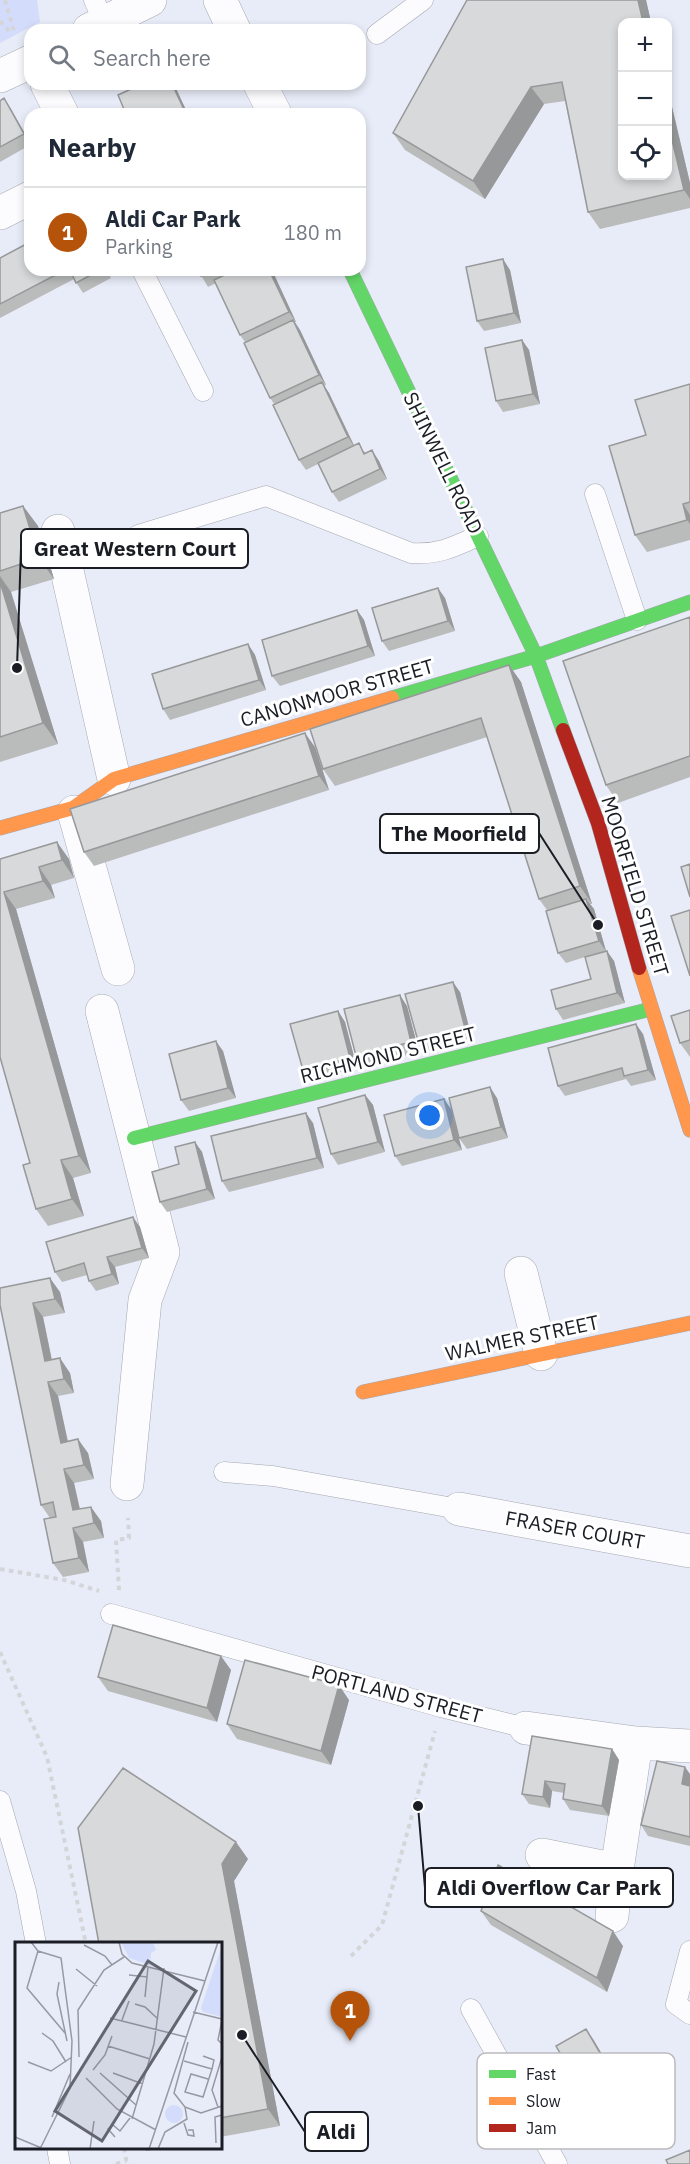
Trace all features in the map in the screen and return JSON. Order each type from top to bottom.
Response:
[{"type":"street","points":[[96,17],[150,0]]},
{"type":"street","points":[[220,0],[231,24]]},
{"type":"street","points":[[0,76],[23,50]]},
{"type":"street","points":[[50,90],[59,108]]},
{"type":"street","points":[[263,90],[272,108]]},
{"type":"street","points":[[0,213],[24,201]]},
{"type":"street","name":"SHINWELL ROAD","points":[[353,276],[536,656]]},
{"type":"street","points":[[58,531],[114,778]]},
{"type":"street","name":"CANONMOOR STREET","points":[[0,828],[73,808],[114,778],[536,656],[690,602]]},
{"type":"street","name":"MOORFIELD STREET","points":[[536,656],[598,823],[651,1009],[690,1130]]},
{"type":"street","points":[[73,808],[118,969]]},
{"type":"street","name":"RICHMOND STREET","points":[[134,1138],[651,1009]]},
{"type":"street","points":[[102,1011],[163,1252],[145,1300],[127,1484]]},
{"type":"street","points":[[521,1272],[541,1354]]},
{"type":"street","name":"WALMER STREET","points":[[363,1392],[690,1323]]},
{"type":"street","name":"FRASER COURT","points":[[459,1509],[690,1551]]},
{"type":"street","name":"PORTLAND STREET","points":[[526,1728],[636,1743],[690,1746]]},
{"type":"street","points":[[612,1916],[636,1743]]},
{"type":"street","points":[[542,1855],[617,1870]]},
{"type":"lane","points":[[377,34],[423,0]]},
{"type":"lane","points":[[145,276],[203,391]]},
{"type":"lane","points":[[595,494],[637,620]]},
{"type":"lane","points":[[138,535],[266,496],[411,553],[433,554],[449,550],[478,536]]},
{"type":"lane","points":[[224,1472],[273,1476],[459,1509]]},
{"type":"lane","name":"PORTLAND STREET","points":[[115,1606],[441,1707],[526,1728]]},
{"type":"lane","points":[[0,1801],[26,1891],[36,1942]]},
{"type":"lane","points":[[690,1950],[676,2004],[690,2014]]},
{"type":"lane","points":[[471,2009],[495,2053]]},
{"type":"lane","points":[[57,2149],[60,2164]]},
{"type":"lane","points":[[549,2149],[557,2164]]},
{"type":"path","points":[[5,0],[23,50]]},
{"type":"path","points":[[115,1606],[116,1540],[129,1538],[127,1484]]},
{"type":"path","points":[[0,1652],[47,1757],[86,1942]]},
{"type":"path","points":[[351,1956],[382,1925],[441,1707]]},
{"type":"path","points":[[116,2164],[127,2163]]},
{"type":"shaded area","points":[[0,0],[37,0],[40,22],[24,24],[24,30],[0,43]]},
{"type":"building","points":[[467,0],[638,0],[642,18],[618,18],[618,180],[672,180],[672,140],[684,190],[588,212],[562,82],[531,87],[473,181],[393,133]]},
{"type":"building","points":[[129,90],[175,90],[183,108],[123,108],[118,95]]},
{"type":"building","points":[[4,98],[24,134],[0,147],[0,101]]},
{"type":"building","points":[[24,245],[24,276],[54,276],[0,304],[0,258]]},
{"type":"building","points":[[503,259],[514,313],[477,321],[466,267]]},
{"type":"building","points":[[73,276],[89,276],[76,283]]},
{"type":"building","points":[[222,276],[272,276],[289,312],[240,335],[214,280]]},
{"type":"building","points":[[293,320],[319,375],[270,398],[244,343]]},
{"type":"building","points":[[522,340],[533,394],[496,401],[485,348]]},
{"type":"building","points":[[322,382],[348,437],[299,460],[273,405]]},
{"type":"building","points":[[690,384],[690,502],[683,504],[687,520],[635,535],[609,446],[646,435],[635,400]]},
{"type":"building","points":[[359,443],[364,454],[372,450],[380,469],[332,492],[318,463]]},
{"type":"building","points":[[23,506],[39,558],[0,571],[0,513]]},
{"type":"building","points":[[0,582],[43,723],[0,737]]},
{"type":"building","points":[[438,588],[448,621],[382,641],[372,608]]},
{"type":"building","points":[[357,610],[368,646],[272,676],[262,640]]},
{"type":"building","points":[[690,617],[690,756],[606,785],[563,661]]},
{"type":"building","points":[[248,644],[259,680],[163,709],[152,674]]},
{"type":"building","points":[[509,665],[580,886],[539,899],[481,718],[323,769],[310,729]]},
{"type":"building","points":[[305,733],[319,776],[84,852],[70,809]]},
{"type":"building","points":[[57,842],[62,860],[39,867],[43,881],[4,892],[79,1156],[61,1160],[72,1199],[36,1209],[23,1165],[30,1163],[0,1057],[0,859]]},
{"type":"building","points":[[690,864],[690,897],[681,867]]},
{"type":"building","points":[[586,899],[599,941],[558,953],[546,911]]},
{"type":"building","points":[[690,910],[690,976],[671,916]]},
{"type":"building","points":[[607,951],[617,993],[556,1009],[551,990],[591,979],[585,957]]},
{"type":"building","points":[[453,982],[465,1028],[418,1041],[405,994]]},
{"type":"building","points":[[400,995],[411,1042],[356,1056],[344,1009]]},
{"type":"building","points":[[690,1010],[690,1040],[680,1043],[671,1016]]},
{"type":"building","points":[[338,1011],[350,1058],[303,1070],[290,1024]]},
{"type":"building","points":[[636,1024],[648,1070],[624,1076],[622,1068],[558,1086],[548,1048]]},
{"type":"building","points":[[216,1041],[228,1088],[181,1100],[169,1054]]},
{"type":"building","points":[[490,1087],[501,1127],[459,1138],[449,1098]]},
{"type":"building","points":[[365,1095],[378,1142],[331,1154],[318,1108]]},
{"type":"building","points":[[444,1099],[454,1140],[395,1156],[384,1115]]},
{"type":"building","points":[[306,1113],[317,1158],[222,1181],[211,1136]]},
{"type":"building","points":[[195,1142],[207,1189],[160,1202],[152,1172],[179,1164],[175,1147]]},
{"type":"building","points":[[133,1217],[142,1248],[107,1257],[112,1274],[89,1281],[84,1263],[55,1272],[46,1242]]},
{"type":"building","points":[[50,1278],[55,1299],[33,1303],[45,1361],[60,1358],[64,1379],[48,1382],[61,1443],[78,1439],[84,1465],[64,1469],[73,1510],[91,1507],[94,1523],[73,1528],[79,1558],[53,1563],[44,1519],[56,1517],[53,1502],[41,1505],[0,1305],[0,1288]]},
{"type":"building","points":[[113,1625],[221,1656],[207,1708],[98,1677]]},
{"type":"building","points":[[245,1660],[339,1685],[321,1751],[227,1724]]},
{"type":"building","points":[[532,1736],[612,1749],[602,1806],[563,1799],[565,1784],[545,1781],[543,1797],[522,1794]]},
{"type":"building","points":[[657,1761],[685,1767],[682,1784],[690,1786],[690,1837],[641,1825]]},
{"type":"building","points":[[123,1768],[236,1842],[222,1864],[268,2109],[222,2118],[222,1942],[99,1942],[78,1828]]},
{"type":"building","points":[[498,1865],[613,1931],[597,1978],[481,1911]]},
{"type":"building","points":[[586,2029],[600,2053],[560,2053],[556,2046]]},
{"type":"building","points":[[690,2150],[690,2164],[668,2164],[666,2160]]},
{"type":"traffic: fast","points":[[353,276],[536,656],[563,730]]},
{"type":"traffic: fast","points":[[392,698],[536,656],[690,602]]},
{"type":"traffic: fast","points":[[134,1138],[651,1009]]},
{"type":"traffic: slow","points":[[0,828],[73,808],[114,779],[392,698]]},
{"type":"traffic: slow","points":[[639,968],[690,1130]]},
{"type":"traffic: slow","points":[[363,1392],[690,1323]]},
{"type":"traffic: jam","points":[[563,730],[598,823],[639,968]]},
{"type":"place","name":"Great Western Court","points":[[17,668]]},
{"type":"place","name":"The Moorfield","points":[[598,925]]},
{"type":"place","name":"Aldi Overflow Car Park","points":[[418,1806]]},
{"type":"place","name":"Aldi","points":[[242,2035]]},
{"type":"place","name":"Aldi Car Park","points":[[350,2041]]}]
